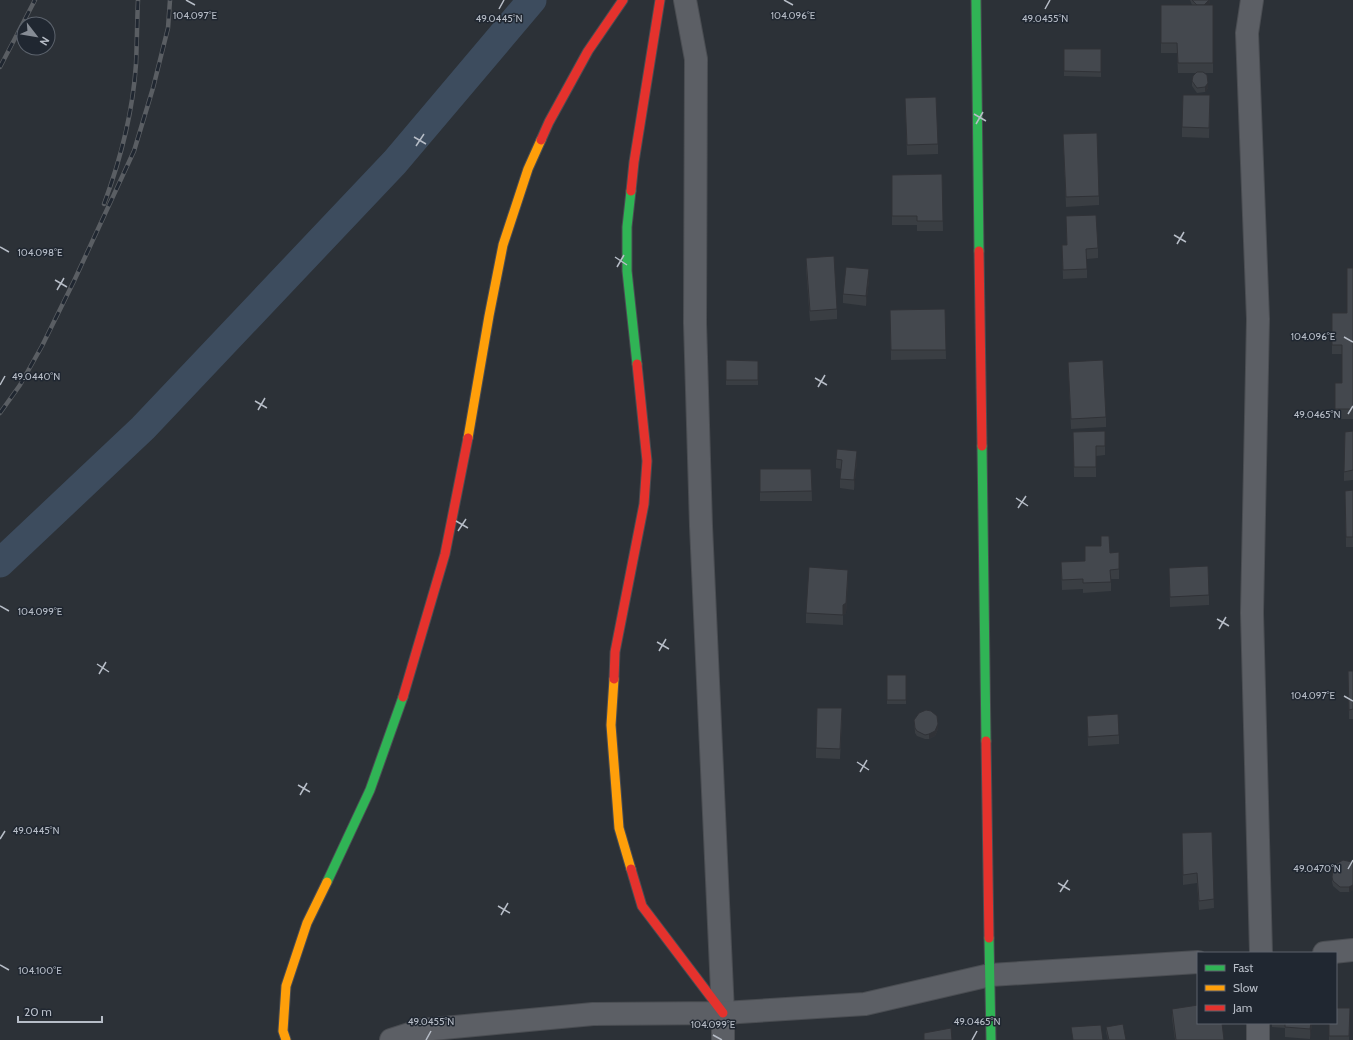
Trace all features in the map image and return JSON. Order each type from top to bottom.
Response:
[{"type":"street","points":[[286,1040],[283,1031],[286,986],[307,923],[340,857],[370,790],[404,693],[445,554],[470,430],[489,316],[503,245],[528,169],[549,122],[588,51],[623,0]]},
{"type":"street","points":[[660,0],[634,162],[627,227],[627,271],[647,461],[644,504],[615,652],[611,725],[619,828],[642,906],[723,1013]]},
{"type":"street","points":[[685,0],[696,59],[695,322],[701,526],[723,1040]]},
{"type":"street","points":[[976,0],[984,706],[990,1040]]},
{"type":"street","points":[[1252,0],[1247,33],[1258,319],[1252,614],[1261,952]]},
{"type":"street","points":[[1334,952],[1353,950]]},
{"type":"street","points":[[391,1040],[422,1030],[593,1014],[723,1013],[865,1004],[990,976],[1197,962]]},
{"type":"street","points":[[1258,1024],[1258,1040]]},
{"type":"building","points":[[1192,0],[1209,0],[1204,5],[1197,5]]},
{"type":"building","points":[[1161,5],[1213,5],[1213,63],[1178,63],[1177,43],[1161,43]]},
{"type":"building","points":[[1064,49],[1101,49],[1101,72],[1064,71]]},
{"type":"building","points":[[1197,72],[1203,72],[1207,75],[1208,83],[1205,87],[1197,88],[1192,81],[1193,76]]},
{"type":"building","points":[[1183,95],[1210,95],[1209,128],[1182,127]]},
{"type":"building","points":[[936,97],[938,144],[907,145],[905,98]]},
{"type":"building","points":[[1097,133],[1099,196],[1066,197],[1063,134]]},
{"type":"building","points":[[942,174],[943,221],[917,221],[917,216],[892,216],[892,175]]},
{"type":"building","points":[[1096,215],[1098,248],[1086,249],[1087,269],[1063,270],[1062,245],[1067,245],[1066,216]]},
{"type":"building","points":[[834,256],[837,309],[810,311],[806,258]]},
{"type":"building","points":[[846,267],[869,269],[866,296],[843,294]]},
{"type":"building","points":[[1347,268],[1353,268],[1353,409],[1335,409],[1335,383],[1342,383],[1342,345],[1332,345],[1332,313],[1347,313]]},
{"type":"building","points":[[945,309],[946,350],[891,350],[890,310]]},
{"type":"building","points":[[726,360],[758,361],[758,380],[726,380]]},
{"type":"building","points":[[1103,360],[1106,417],[1071,419],[1068,362]]},
{"type":"building","points":[[1105,431],[1105,446],[1096,446],[1096,467],[1074,467],[1073,432]]},
{"type":"building","points":[[1353,431],[1353,470],[1344,472],[1345,432]]},
{"type":"building","points":[[837,449],[857,451],[854,480],[840,479],[842,460],[836,459]]},
{"type":"building","points":[[760,469],[811,469],[812,491],[760,492]]},
{"type":"building","points":[[1353,490],[1353,537],[1346,537],[1345,491]]},
{"type":"building","points":[[1101,536],[1109,536],[1110,553],[1119,552],[1119,569],[1110,570],[1111,582],[1083,583],[1083,579],[1062,580],[1061,562],[1085,561],[1085,546],[1101,546]]},
{"type":"building","points":[[1208,566],[1209,595],[1170,597],[1169,568]]},
{"type":"building","points":[[809,567],[848,570],[846,603],[843,605],[843,615],[806,613]]},
{"type":"building","points":[[1348,671],[1353,671],[1353,709],[1349,710]]},
{"type":"building","points":[[887,675],[906,675],[906,700],[887,700]]},
{"type":"building","points":[[817,708],[842,708],[840,749],[816,748]]},
{"type":"building","points":[[926,710],[931,711],[937,716],[938,724],[935,731],[925,735],[917,731],[914,720],[919,713]]},
{"type":"building","points":[[1118,714],[1119,735],[1088,737],[1087,716]]},
{"type":"building","points":[[1212,832],[1214,899],[1199,901],[1197,873],[1183,875],[1182,833]]},
{"type":"building","points":[[1343,860],[1353,863],[1353,885],[1349,887],[1340,887],[1333,881],[1332,877],[1333,868],[1336,864]]},
{"type":"building","points":[[1197,1005],[1197,1024],[1222,1024],[1224,1040],[1176,1040],[1172,1009]]},
{"type":"building","points":[[1337,1008],[1350,1008],[1349,1036],[1329,1036],[1329,1024],[1337,1024]]},
{"type":"building","points":[[1123,1024],[1126,1040],[1109,1040],[1106,1027]]},
{"type":"building","points":[[1285,1024],[1311,1024],[1310,1029],[1285,1027]]},
{"type":"building","points":[[1101,1025],[1103,1040],[1073,1040],[1071,1027]]},
{"type":"building","points":[[951,1028],[952,1040],[924,1040],[924,1033]]},
{"type":"waterway","points":[[0,563],[143,428],[395,162],[532,0]]},
{"type":"railway","points":[[0,67],[35,0]]},
{"type":"railway","points":[[104,204],[120,153],[129,117],[136,64],[138,0]]},
{"type":"railway","points":[[0,413],[20,385],[42,346],[74,281],[134,151],[153,88],[168,28],[170,0]]},
{"type":"traffic: fast","points":[[976,0],[979,251]]},
{"type":"traffic: fast","points":[[631,191],[627,227],[627,271],[637,364]]},
{"type":"traffic: fast","points":[[982,446],[986,741]]},
{"type":"traffic: fast","points":[[327,882],[370,790],[403,697]]},
{"type":"traffic: fast","points":[[989,938],[991,1040]]},
{"type":"traffic: slow","points":[[468,438],[503,245],[528,169],[541,140]]},
{"type":"traffic: slow","points":[[614,679],[611,725],[619,828],[631,869]]},
{"type":"traffic: slow","points":[[286,1040],[283,1031],[286,986],[307,923],[327,882]]},
{"type":"traffic: jam","points":[[541,140],[549,122],[588,51],[623,0]]},
{"type":"traffic: jam","points":[[631,191],[634,162],[660,0]]},
{"type":"traffic: jam","points":[[979,251],[982,446]]},
{"type":"traffic: jam","points":[[614,679],[615,652],[644,504],[647,461],[637,364]]},
{"type":"traffic: jam","points":[[403,697],[445,554],[468,438]]},
{"type":"traffic: jam","points":[[986,741],[989,938]]},
{"type":"traffic: jam","points":[[631,869],[642,906],[723,1013]]}]
